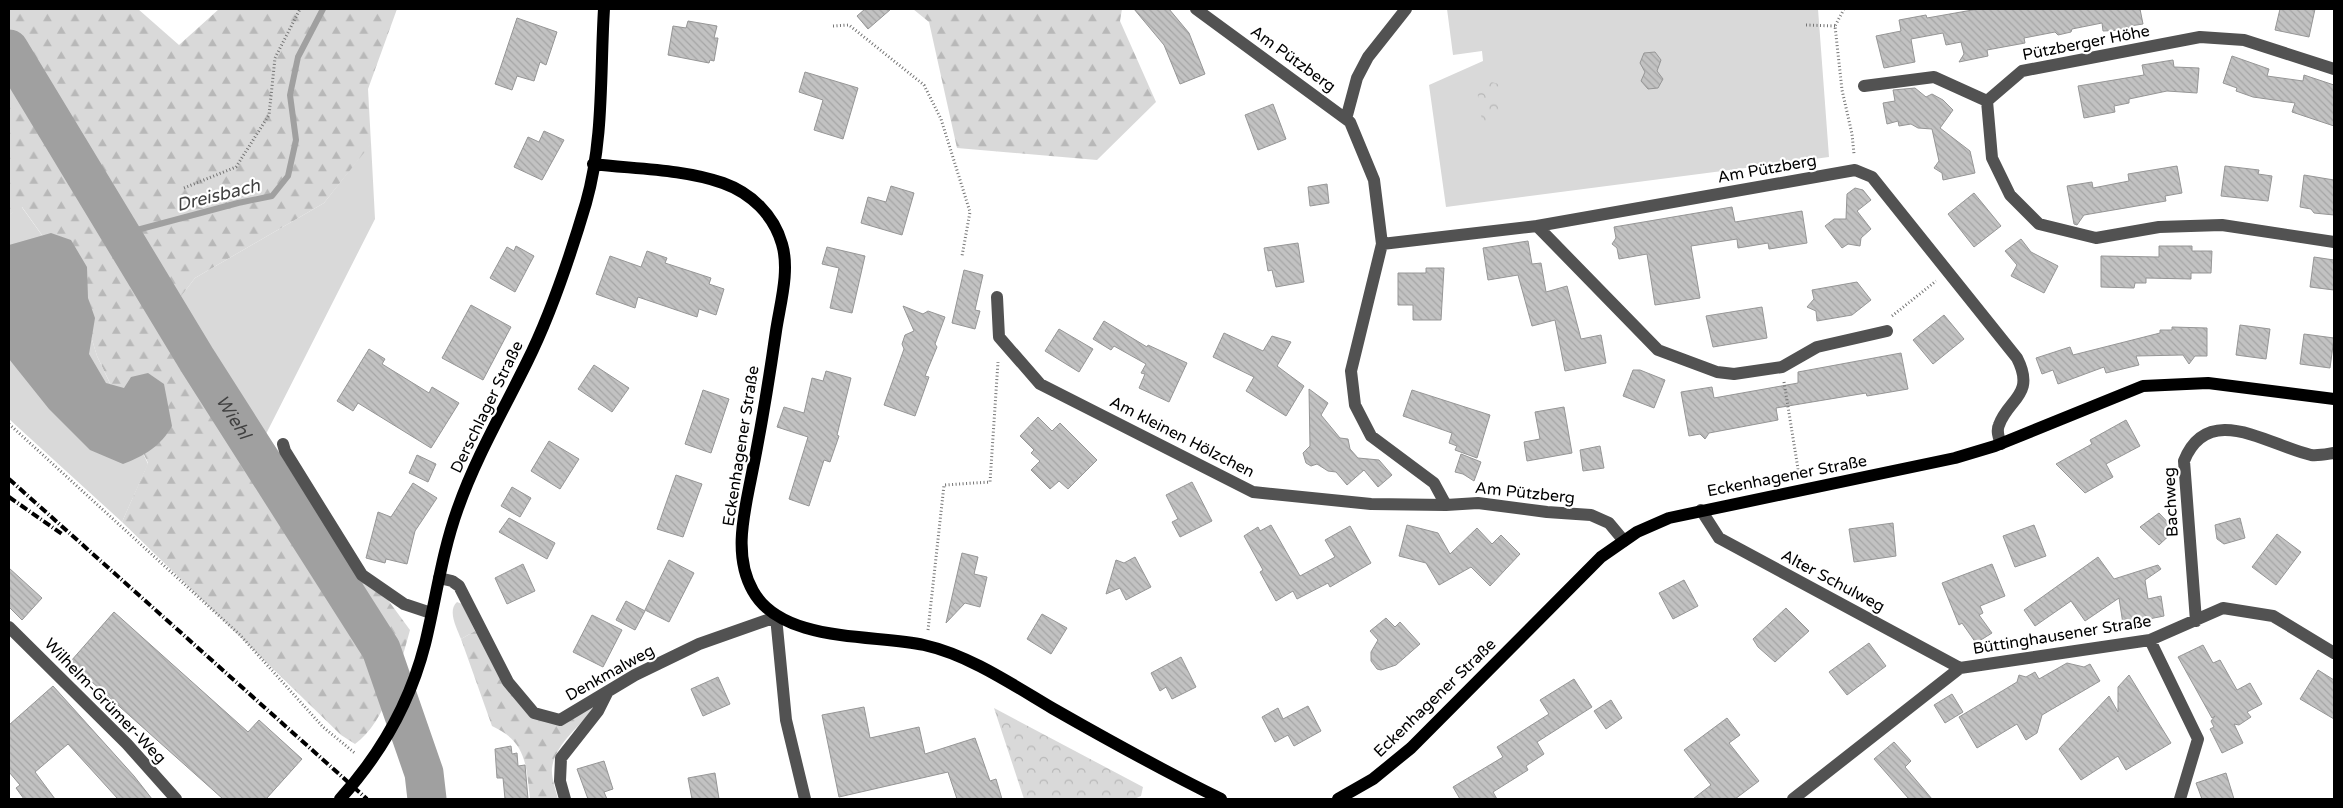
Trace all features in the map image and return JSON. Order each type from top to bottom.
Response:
[{"type":"main road","name":"Derschlager Straße","points":[[340,799],[369,764],[386,739],[404,704],[416,671],[457,510],[478,457],[528,360],[562,278],[586,201],[593,164],[600,116],[604,9]]},
{"type":"main road","name":"Eckenhagener Straße","points":[[593,164],[687,175],[724,183],[751,198],[771,218],[782,245],[784,281],[764,410],[742,526],[743,561],[753,591],[776,617],[798,627],[926,645],[978,665],[1146,762],[1221,799]]},
{"type":"main road","name":"Eckenhagener Straße","points":[[1338,799],[1373,779],[1411,748],[1601,558],[1624,540],[1659,521],[1701,510],[1955,458],[2001,444],[2143,386],[2208,383],[2334,400]]},
{"type":"street","name":"Am Pützberg","points":[[1196,9],[1350,122],[1374,180],[1382,244],[1350,370],[1355,406],[1371,436],[1434,484],[1446,505],[1478,503],[1547,512],[1591,515],[1609,523],[1624,540]]},
{"type":"street","name":"Am Pützberg","points":[[1346,119],[1357,78],[1368,56],[1406,9]]},
{"type":"street","name":"Pützberger Höhe","points":[[1987,101],[2022,70],[2200,37],[2244,40],[2334,69]]},
{"type":"street","points":[[1864,86],[1934,77],[1987,101],[1992,158],[2010,195],[2039,224],[2096,238],[2159,227],[2222,225],[2334,242]]},
{"type":"street","name":"Am Pützberg","points":[[1382,244],[1537,226],[1855,170]]},
{"type":"street","points":[[1855,170],[1872,177],[2017,358],[2023,370],[2020,395],[1999,423],[1997,432],[2001,444]]},
{"type":"street","points":[[1537,226],[1658,350],[1717,372],[1734,374],[1782,367],[1817,347],[1887,331]]},
{"type":"street","points":[[997,297],[999,337]]},
{"type":"street","name":"Am kleinen Hölzchen","points":[[999,337],[1040,384],[1253,492],[1371,504],[1446,505]]},
{"type":"street","name":"Bachweg","points":[[2196,621],[2184,460],[2190,444],[2210,432],[2231,429],[2314,456],[2334,453]]},
{"type":"street","points":[[283,444],[285,451],[306,486],[362,575],[404,604],[431,613]]},
{"type":"street","name":"Alter Schulweg","points":[[1701,510],[1718,538],[1960,668]]},
{"type":"street","name":"Denkmalweg","points":[[439,578],[452,581],[459,586],[508,682],[534,713],[560,720],[635,675],[699,644],[776,617]]},
{"type":"street","name":"Büttinghausener Straße","points":[[1793,799],[1960,668],[2150,640],[2223,608],[2273,616],[2334,653]]},
{"type":"street","points":[[776,617],[786,720],[805,799]]},
{"type":"street","name":"Wilhelm-Grümer-Weg","points":[[9,627],[127,744],[176,799]]},
{"type":"street","points":[[2150,640],[2198,739],[2180,799]]},
{"type":"street","points":[[565,799],[560,781],[560,758],[598,711],[608,690]]},
{"type":"path","points":[[184,188],[236,167],[269,115],[275,58],[300,9]]},
{"type":"path","points":[[1844,9],[1835,26],[1842,90],[1852,134],[1855,170]]},
{"type":"path","points":[[833,26],[849,24],[924,85],[942,119],[970,212],[962,256]]},
{"type":"path","points":[[1806,25],[1835,26]]},
{"type":"path","points":[[1887,331],[1893,314],[1948,271]]},
{"type":"path","points":[[926,645],[944,485],[990,482],[999,337]]},
{"type":"path","points":[[1783,375],[1798,472]]},
{"type":"path","points":[[9,424],[240,635],[324,727],[369,764]]},
{"type":"green space","points":[[9,9],[138,9],[179,45],[219,9],[397,9],[368,89],[371,144],[324,203],[195,278],[163,320],[266,434],[410,630],[396,676],[383,708],[366,734],[355,744],[341,735],[122,522],[148,463],[97,356],[74,280],[22,207],[9,215]]},
{"type":"green space","points":[[913,9],[1122,9],[1120,21],[1156,102],[1097,160],[957,148],[929,22]]},
{"type":"green space","points":[[1447,9],[1818,9],[1829,157],[1446,207],[1429,85],[1483,61],[1482,51],[1453,55]]},
{"type":"green space","points":[[1491,82],[1499,84],[1502,117],[1496,121],[1482,121],[1477,91],[1480,87]]},
{"type":"green space","points":[[371,143],[375,219],[266,434],[163,320],[195,278],[324,203]]},
{"type":"green space","points":[[21,206],[74,280],[97,356],[148,464],[122,522],[9,419],[9,215]]},
{"type":"green space","points":[[457,602],[462,604],[475,631],[461,639],[453,615],[454,606]]},
{"type":"green space","points":[[475,631],[545,721],[593,706],[594,710],[568,736],[554,760],[552,776],[558,799],[530,799],[523,756],[512,739],[504,732],[492,726],[461,639]]},
{"type":"green space","points":[[994,708],[1143,787],[1141,796],[1134,799],[1024,799]]},
{"type":"shaded area","points":[[51,233],[71,240],[87,267],[88,298],[95,318],[89,354],[106,383],[124,388],[131,377],[148,373],[164,384],[172,426],[163,439],[151,450],[123,464],[90,450],[49,409],[9,359],[9,245]]},
{"type":"building","points":[[865,9],[891,9],[868,29],[857,16]]},
{"type":"building","points":[[1134,9],[1169,9],[1189,33],[1205,74],[1180,84],[1164,45]]},
{"type":"building","points":[[1978,9],[2140,9],[2143,24],[2130,26],[2127,30],[2103,31],[2102,23],[2072,29],[2071,32],[2058,35],[2055,32],[2024,38],[2025,43],[1987,50],[1988,56],[1959,62],[1964,54],[1961,42],[1946,45],[1943,33],[1911,39],[1915,62],[1884,68],[1876,36],[1901,31],[1899,20],[1926,15],[1927,18]]},
{"type":"building","points":[[2280,9],[2315,9],[2309,37],[2275,30]]},
{"type":"building","points":[[517,18],[557,32],[546,65],[540,62],[534,81],[517,76],[512,90],[495,84]]},
{"type":"building","points":[[688,21],[717,26],[714,38],[718,38],[714,61],[710,60],[709,63],[668,55],[673,26],[686,28]]},
{"type":"building","points":[[1655,52],[1661,60],[1657,71],[1663,79],[1658,88],[1648,89],[1641,81],[1645,72],[1640,63],[1644,53]]},
{"type":"building","points":[[2232,56],[2269,69],[2267,76],[2303,81],[2304,75],[2334,85],[2334,126],[2292,112],[2295,103],[2253,97],[2236,91],[2237,88],[2223,83]]},
{"type":"building","points":[[2173,60],[2174,67],[2199,68],[2197,93],[2167,91],[2129,99],[2129,103],[2114,106],[2115,112],[2084,118],[2078,86],[2144,75],[2142,65]]},
{"type":"building","points":[[805,72],[858,88],[843,139],[814,130],[823,100],[799,92]]},
{"type":"building","points":[[1915,88],[1926,97],[1932,94],[1943,100],[1953,110],[1940,128],[1970,151],[1975,173],[1943,180],[1942,173],[1934,168],[1939,161],[1932,129],[1918,128],[1911,124],[1899,126],[1898,121],[1887,124],[1883,103],[1895,101],[1893,90]]},
{"type":"building","points":[[1273,104],[1286,139],[1258,150],[1245,115]]},
{"type":"building","points":[[544,131],[564,140],[542,180],[514,167],[528,137],[539,142]]},
{"type":"building","points":[[2177,166],[2182,193],[2165,196],[2166,201],[2084,215],[2077,225],[2074,224],[2067,186],[2092,182],[2093,188],[2129,181],[2128,174]]},
{"type":"building","points":[[2225,166],[2259,170],[2258,174],[2272,176],[2268,201],[2221,196]]},
{"type":"building","points":[[2304,175],[2334,180],[2334,215],[2314,213],[2311,209],[2300,207]]},
{"type":"building","points":[[1327,184],[1329,203],[1310,206],[1308,187]]},
{"type":"building","points":[[891,186],[914,193],[902,235],[861,223],[868,197],[886,202]]},
{"type":"building","points":[[1855,188],[1863,190],[1871,200],[1857,211],[1871,229],[1861,238],[1860,246],[1848,244],[1842,248],[1825,226],[1834,219],[1846,219],[1847,194]]},
{"type":"building","points":[[1974,193],[2001,226],[1974,247],[1948,214]]},
{"type":"building","points":[[1732,207],[1735,222],[1802,211],[1807,243],[1769,249],[1768,243],[1738,248],[1737,239],[1691,246],[1700,298],[1655,305],[1647,254],[1619,259],[1617,248],[1612,244],[1616,238],[1614,227]]},
{"type":"building","points":[[2021,239],[2031,252],[2058,266],[2044,293],[2011,276],[2017,265],[2005,251]]},
{"type":"building","points":[[1528,241],[1532,264],[1541,263],[1546,292],[1567,286],[1581,339],[1601,335],[1606,363],[1565,371],[1555,320],[1532,326],[1518,275],[1488,280],[1483,248]]},
{"type":"building","points":[[1298,243],[1304,282],[1276,287],[1272,270],[1268,271],[1264,248]]},
{"type":"building","points":[[516,246],[534,256],[515,292],[490,278],[507,247],[514,251]]},
{"type":"building","points":[[2159,246],[2192,246],[2192,251],[2212,251],[2211,273],[2191,273],[2191,279],[2146,278],[2146,283],[2135,283],[2134,288],[2101,287],[2101,256],[2159,257]]},
{"type":"building","points":[[827,247],[865,256],[852,313],[830,308],[839,268],[822,264]]},
{"type":"building","points":[[647,251],[667,258],[665,263],[711,278],[709,284],[724,289],[716,315],[699,309],[697,317],[638,297],[635,308],[596,294],[610,256],[641,267]]},
{"type":"building","points":[[2314,257],[2334,260],[2334,290],[2310,287]]},
{"type":"building","points":[[1426,268],[1444,268],[1441,320],[1413,320],[1413,305],[1398,305],[1398,273],[1426,273]]},
{"type":"building","points":[[964,270],[983,275],[975,310],[980,311],[975,329],[952,323]]},
{"type":"building","points":[[1857,282],[1871,300],[1852,315],[1817,321],[1816,311],[1807,307],[1814,299],[1812,290]]},
{"type":"building","points":[[471,305],[511,327],[483,380],[442,358]]},
{"type":"building","points":[[903,306],[923,314],[928,311],[945,317],[935,344],[937,347],[925,376],[929,377],[915,416],[884,405],[904,349],[902,344],[905,335],[914,331]]},
{"type":"building","points":[[1762,307],[1767,338],[1713,347],[1706,316]]},
{"type":"building","points":[[1944,315],[1964,339],[1933,364],[1913,340]]},
{"type":"building","points":[[1104,321],[1147,347],[1148,345],[1187,363],[1169,402],[1139,388],[1145,374],[1141,373],[1146,364],[1114,346],[1111,350],[1093,339]]},
{"type":"building","points":[[2240,325],[2270,329],[2266,359],[2236,355]]},
{"type":"building","points":[[2172,327],[2207,328],[2207,356],[2195,356],[2189,364],[2183,355],[2136,356],[2139,365],[2106,373],[2104,367],[2058,384],[2053,370],[2042,374],[2036,358],[2070,347],[2073,355],[2160,333],[2160,330],[2172,330]]},
{"type":"building","points":[[1059,329],[1093,349],[1079,372],[1045,351]]},
{"type":"building","points":[[1224,333],[1263,351],[1272,336],[1291,342],[1277,366],[1304,386],[1286,416],[1246,391],[1254,377],[1213,357]]},
{"type":"building","points":[[2304,334],[2334,338],[2330,368],[2300,364]]},
{"type":"building","points":[[369,349],[385,359],[382,364],[429,393],[432,387],[459,403],[431,448],[358,403],[353,411],[337,401]]},
{"type":"building","points":[[1901,353],[1908,389],[1867,396],[1866,393],[1776,408],[1778,420],[1709,433],[1705,439],[1700,434],[1689,436],[1681,392],[1712,387],[1714,398],[1798,383],[1798,372]]},
{"type":"building","points":[[594,365],[629,388],[612,412],[578,389]]},
{"type":"building","points":[[1633,370],[1640,370],[1665,380],[1654,408],[1623,396]]},
{"type":"building","points":[[826,371],[851,378],[837,435],[839,436],[830,462],[824,460],[809,506],[789,499],[808,437],[777,427],[784,407],[804,413],[812,378],[823,381]]},
{"type":"building","points":[[1309,389],[1328,403],[1321,415],[1340,438],[1348,439],[1350,449],[1358,458],[1379,460],[1392,475],[1378,487],[1364,470],[1347,485],[1336,472],[1328,471],[1317,464],[1311,466],[1306,463],[1303,453],[1310,446]]},
{"type":"building","points":[[703,390],[729,399],[711,453],[685,444]]},
{"type":"building","points":[[1412,390],[1490,415],[1477,458],[1455,450],[1457,446],[1449,443],[1452,433],[1403,416]]},
{"type":"building","points":[[1564,407],[1572,453],[1527,461],[1524,442],[1540,439],[1535,412]]},
{"type":"building","points":[[1038,417],[1052,431],[1060,423],[1097,460],[1068,489],[1059,481],[1050,489],[1031,470],[1040,461],[1031,453],[1034,450],[1020,436]]},
{"type":"building","points":[[2126,420],[2140,446],[2106,464],[2113,477],[2085,493],[2056,464],[2092,444],[2090,440]]},
{"type":"building","points":[[549,441],[579,459],[560,489],[531,471]]},
{"type":"building","points":[[1600,446],[1604,468],[1583,471],[1580,450]]},
{"type":"building","points":[[1461,454],[1481,462],[1474,481],[1463,474],[1455,472]]},
{"type":"building","points":[[417,455],[436,464],[428,482],[409,473]]},
{"type":"building","points":[[676,475],[702,484],[683,537],[657,529]]},
{"type":"building","points":[[1192,482],[1212,521],[1180,537],[1172,522],[1178,519],[1166,495]]},
{"type":"building","points":[[413,483],[437,498],[415,531],[407,564],[386,559],[385,563],[366,558],[378,512],[391,517]]},
{"type":"building","points":[[512,487],[531,498],[520,517],[501,506]]},
{"type":"building","points":[[2159,513],[2175,530],[2159,545],[2140,527]]},
{"type":"building","points":[[509,518],[555,543],[547,559],[499,532]]},
{"type":"building","points":[[2240,518],[2245,538],[2224,544],[2217,539],[2215,525]]},
{"type":"building","points":[[1893,523],[1896,556],[1854,562],[1849,529]]},
{"type":"building","points":[[1271,525],[1300,576],[1335,557],[1325,540],[1350,526],[1371,563],[1330,587],[1328,583],[1297,599],[1293,591],[1276,601],[1260,572],[1263,570],[1244,536],[1258,527],[1260,531]]},
{"type":"building","points":[[1407,525],[1438,533],[1450,554],[1477,528],[1492,544],[1501,535],[1520,554],[1490,586],[1471,567],[1439,585],[1426,563],[1399,556]]},
{"type":"building","points":[[2034,525],[2046,556],[2015,567],[2003,536]]},
{"type":"building","points":[[2277,534],[2301,552],[2276,585],[2252,567]]},
{"type":"building","points":[[962,553],[978,557],[974,574],[987,577],[980,607],[965,603],[946,623]]},
{"type":"building","points":[[1135,557],[1151,587],[1126,600],[1120,588],[1106,594],[1116,560],[1124,563]]},
{"type":"building","points":[[2098,557],[2114,579],[2158,565],[2161,569],[2145,580],[2148,599],[2161,596],[2164,616],[2123,624],[2119,598],[2085,621],[2071,601],[2035,626],[2024,610]]},
{"type":"building","points":[[669,560],[694,573],[669,622],[645,610]]},
{"type":"building","points":[[523,564],[535,591],[507,604],[495,578]]},
{"type":"building","points":[[1992,564],[2005,596],[1980,606],[1983,613],[1979,615],[1992,633],[1976,643],[1962,623],[1959,625],[1942,583]]},
{"type":"building","points":[[9,568],[42,598],[22,620],[9,607]]},
{"type":"building","points":[[1684,580],[1698,606],[1673,619],[1659,593]]},
{"type":"building","points":[[626,601],[645,611],[635,630],[616,620]]},
{"type":"building","points":[[1786,608],[1809,631],[1775,662],[1758,647],[1753,639]]},
{"type":"building","points":[[114,612],[248,732],[259,720],[302,759],[266,799],[223,799],[73,665],[71,661]]},
{"type":"building","points":[[1042,614],[1067,628],[1051,654],[1027,639]]},
{"type":"building","points":[[592,615],[622,630],[603,667],[573,652]]},
{"type":"building","points":[[1386,618],[1395,627],[1400,622],[1420,644],[1396,665],[1381,670],[1377,669],[1371,661],[1371,652],[1378,640],[1370,631]]},
{"type":"building","points":[[1869,643],[1886,666],[1847,695],[1829,672]]},
{"type":"building","points":[[2203,645],[2213,663],[2220,660],[2237,690],[2250,683],[2262,704],[2247,712],[2251,717],[2239,725],[2234,724],[2243,743],[2222,753],[2210,729],[2214,727],[2211,721],[2215,716],[2212,718],[2178,657]]},
{"type":"building","points":[[1181,657],[1196,687],[1172,699],[1166,687],[1160,691],[1151,673]]},
{"type":"building","points":[[2067,663],[2084,667],[2090,664],[2100,681],[2042,715],[2037,733],[2026,740],[2017,724],[1977,748],[1959,717],[2017,682],[2019,675],[2026,677],[2035,672],[2039,679]]},
{"type":"building","points":[[2318,670],[2334,680],[2334,719],[2300,699]]},
{"type":"building","points":[[2129,675],[2171,743],[2126,770],[2118,756],[2081,780],[2059,749],[2109,696],[2118,712],[2118,687]]},
{"type":"building","points":[[718,677],[730,704],[703,716],[691,689]]},
{"type":"building","points":[[1574,679],[1592,707],[1537,742],[1544,754],[1526,766],[1528,770],[1493,792],[1497,799],[1460,799],[1453,787],[1503,757],[1497,747],[1549,714],[1540,700]]},
{"type":"building","points":[[53,686],[134,776],[152,799],[118,799],[68,744],[35,772],[55,799],[24,799],[16,788],[20,785],[9,772],[9,725]]},
{"type":"building","points":[[1952,694],[1963,712],[1945,723],[1934,705]]},
{"type":"building","points":[[1611,700],[1622,718],[1606,729],[1594,711]]},
{"type":"building","points":[[1308,706],[1321,731],[1294,746],[1288,735],[1275,742],[1262,717],[1278,708],[1283,719]]},
{"type":"building","points":[[864,707],[870,738],[919,727],[925,754],[975,738],[990,781],[996,779],[1002,799],[957,799],[948,772],[839,797],[822,715]]},
{"type":"building","points":[[1727,718],[1740,735],[1729,743],[1759,781],[1735,799],[1693,799],[1711,785],[1684,750]]},
{"type":"building","points":[[1894,742],[1911,761],[1905,767],[1932,799],[1909,799],[1874,759]]},
{"type":"building","points":[[511,746],[512,754],[517,753],[518,766],[525,765],[528,799],[505,799],[503,778],[497,778],[495,749]]},
{"type":"building","points":[[604,761],[613,789],[604,792],[607,799],[588,799],[577,769]]},
{"type":"building","points":[[715,773],[719,799],[692,799],[688,778]]},
{"type":"building","points":[[2226,773],[2234,799],[2202,799],[2196,783]]},
{"type":"waterway","name":"Dreisbach","points":[[122,234],[238,203],[272,196],[288,176],[296,140],[290,95],[298,57],[323,9]]},
{"type":"waterway","name":"Wiehl","points":[[9,49],[197,360],[381,649],[424,773],[427,799]]},
{"type":"railway","points":[[9,479],[367,799]]},
{"type":"railway","points":[[9,497],[62,534]]}]
